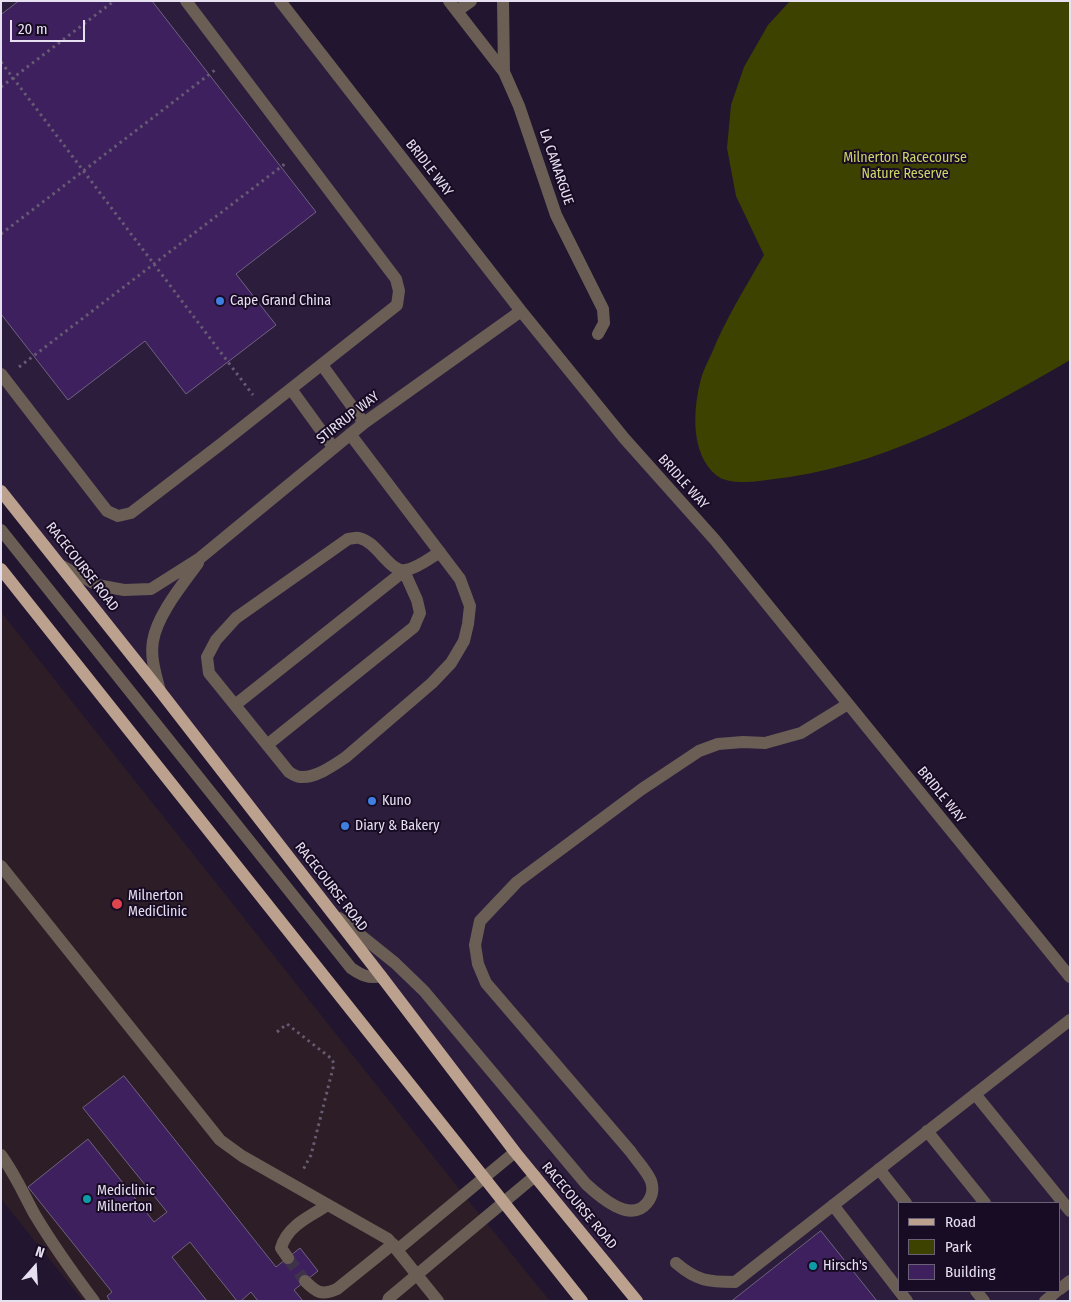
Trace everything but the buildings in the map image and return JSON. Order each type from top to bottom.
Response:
[{"type":"main road","name":"RACECOURSE ROAD","points":[[1,491],[62,566],[332,912],[515,1152],[637,1301]]},
{"type":"main road","points":[[1,568],[582,1301]]},
{"type":"street","points":[[3,376],[106,511],[118,516],[131,513],[395,308],[399,298],[399,286],[391,271],[186,1]]},
{"type":"street","name":"BRIDLE WAY","points":[[280,1],[521,311],[624,438],[715,540],[1070,977]]},
{"type":"street","points":[[470,1],[453,6],[504,72]]},
{"type":"street","name":"LA CAMARGUE","points":[[503,1],[504,72],[519,106],[556,215],[603,309],[604,323],[598,334]]},
{"type":"street","name":"STIRRUP WAY","points":[[62,566],[97,585],[124,590],[150,588],[200,558],[364,423],[521,311]]},
{"type":"street","points":[[322,365],[364,423]]},
{"type":"street","points":[[291,389],[333,448]]},
{"type":"street","points":[[267,745],[414,627],[420,613],[417,600],[404,571],[393,567],[375,546],[359,537],[348,539],[236,618],[216,640],[207,657],[209,673],[267,745],[289,772],[300,777],[313,775],[346,757],[432,683],[451,663],[464,642],[470,606],[460,578],[350,434]]},
{"type":"street","points":[[1,530],[351,968],[362,975],[373,978],[381,976]]},
{"type":"street","points":[[234,704],[404,571],[414,568],[440,552]]},
{"type":"street","name":"STIRRUP WAY","points":[[160,691],[153,665],[153,641],[167,609],[200,558]]},
{"type":"street","points":[[332,912],[395,963],[424,991],[586,1184],[600,1198],[625,1210],[644,1207],[651,1198],[653,1190],[651,1180],[631,1152],[486,982],[478,964],[475,945],[480,921],[517,882],[642,788],[699,751],[718,744],[765,743],[801,733],[848,704]]},
{"type":"street","points":[[1,866],[211,1131],[231,1149],[388,1239],[438,1301]]},
{"type":"street","points":[[676,1263],[688,1274],[710,1282],[735,1282],[1070,1020]]},
{"type":"street","points":[[975,1094],[1070,1211]]},
{"type":"street","points":[[927,1132],[983,1202]]},
{"type":"street","points":[[305,1281],[316,1292],[328,1293],[337,1289],[485,1178],[515,1152]]},
{"type":"street","points":[[1,1155],[67,1266],[94,1301]]},
{"type":"street","points":[[879,1169],[905,1202]]},
{"type":"street","points":[[388,1301],[416,1274],[535,1176]]},
{"type":"street","points":[[288,1258],[281,1248],[284,1238],[293,1227],[328,1205]]},
{"type":"street","points":[[833,1205],[898,1289]]},
{"type":"street","points":[[1061,1290],[1070,1281]]},
{"type":"street","points":[[1045,1301],[1058,1293]]},
{"type":"path","points":[[1,87],[114,1]]},
{"type":"path","points":[[1,234],[230,59]]},
{"type":"path","points":[[1,62],[264,410]]},
{"type":"path","points":[[3,376],[154,264],[300,151]]},
{"type":"path","points":[[277,1032],[287,1024],[332,1060],[334,1064],[311,1154],[294,1185]]},
{"type":"shaded area","points":[[1,1],[280,1],[521,311],[1070,977],[1070,1301],[637,1301],[1,491]]},
{"type":"shaded area","name":"Milnerton MediClinic","points":[[1,612],[550,1301],[83,1301],[1,1199]]},
{"type":"green space","name":"Milnerton Racecourse Nature Reserve","points":[[790,1],[1070,1],[1070,360],[998,401],[887,452],[809,474],[734,482],[716,475],[702,455],[696,430],[696,404],[705,367],[729,317],[764,255],[736,196],[727,148],[731,105],[744,67],[768,25]]},
{"type":"tunnel","points":[[288,1258],[305,1281]]},
{"type":"place","name":"Cape Grand China","points":[[220,301]]},
{"type":"place","name":"Kuno","points":[[372,801]]},
{"type":"place","name":"Diary & Bakery","points":[[345,826]]},
{"type":"place","name":"Milnerton MediClinic","points":[[117,904]]},
{"type":"place","name":"Mediclinic Milnerton","points":[[87,1199]]},
{"type":"place","name":"Hirsch's","points":[[813,1266]]}]
